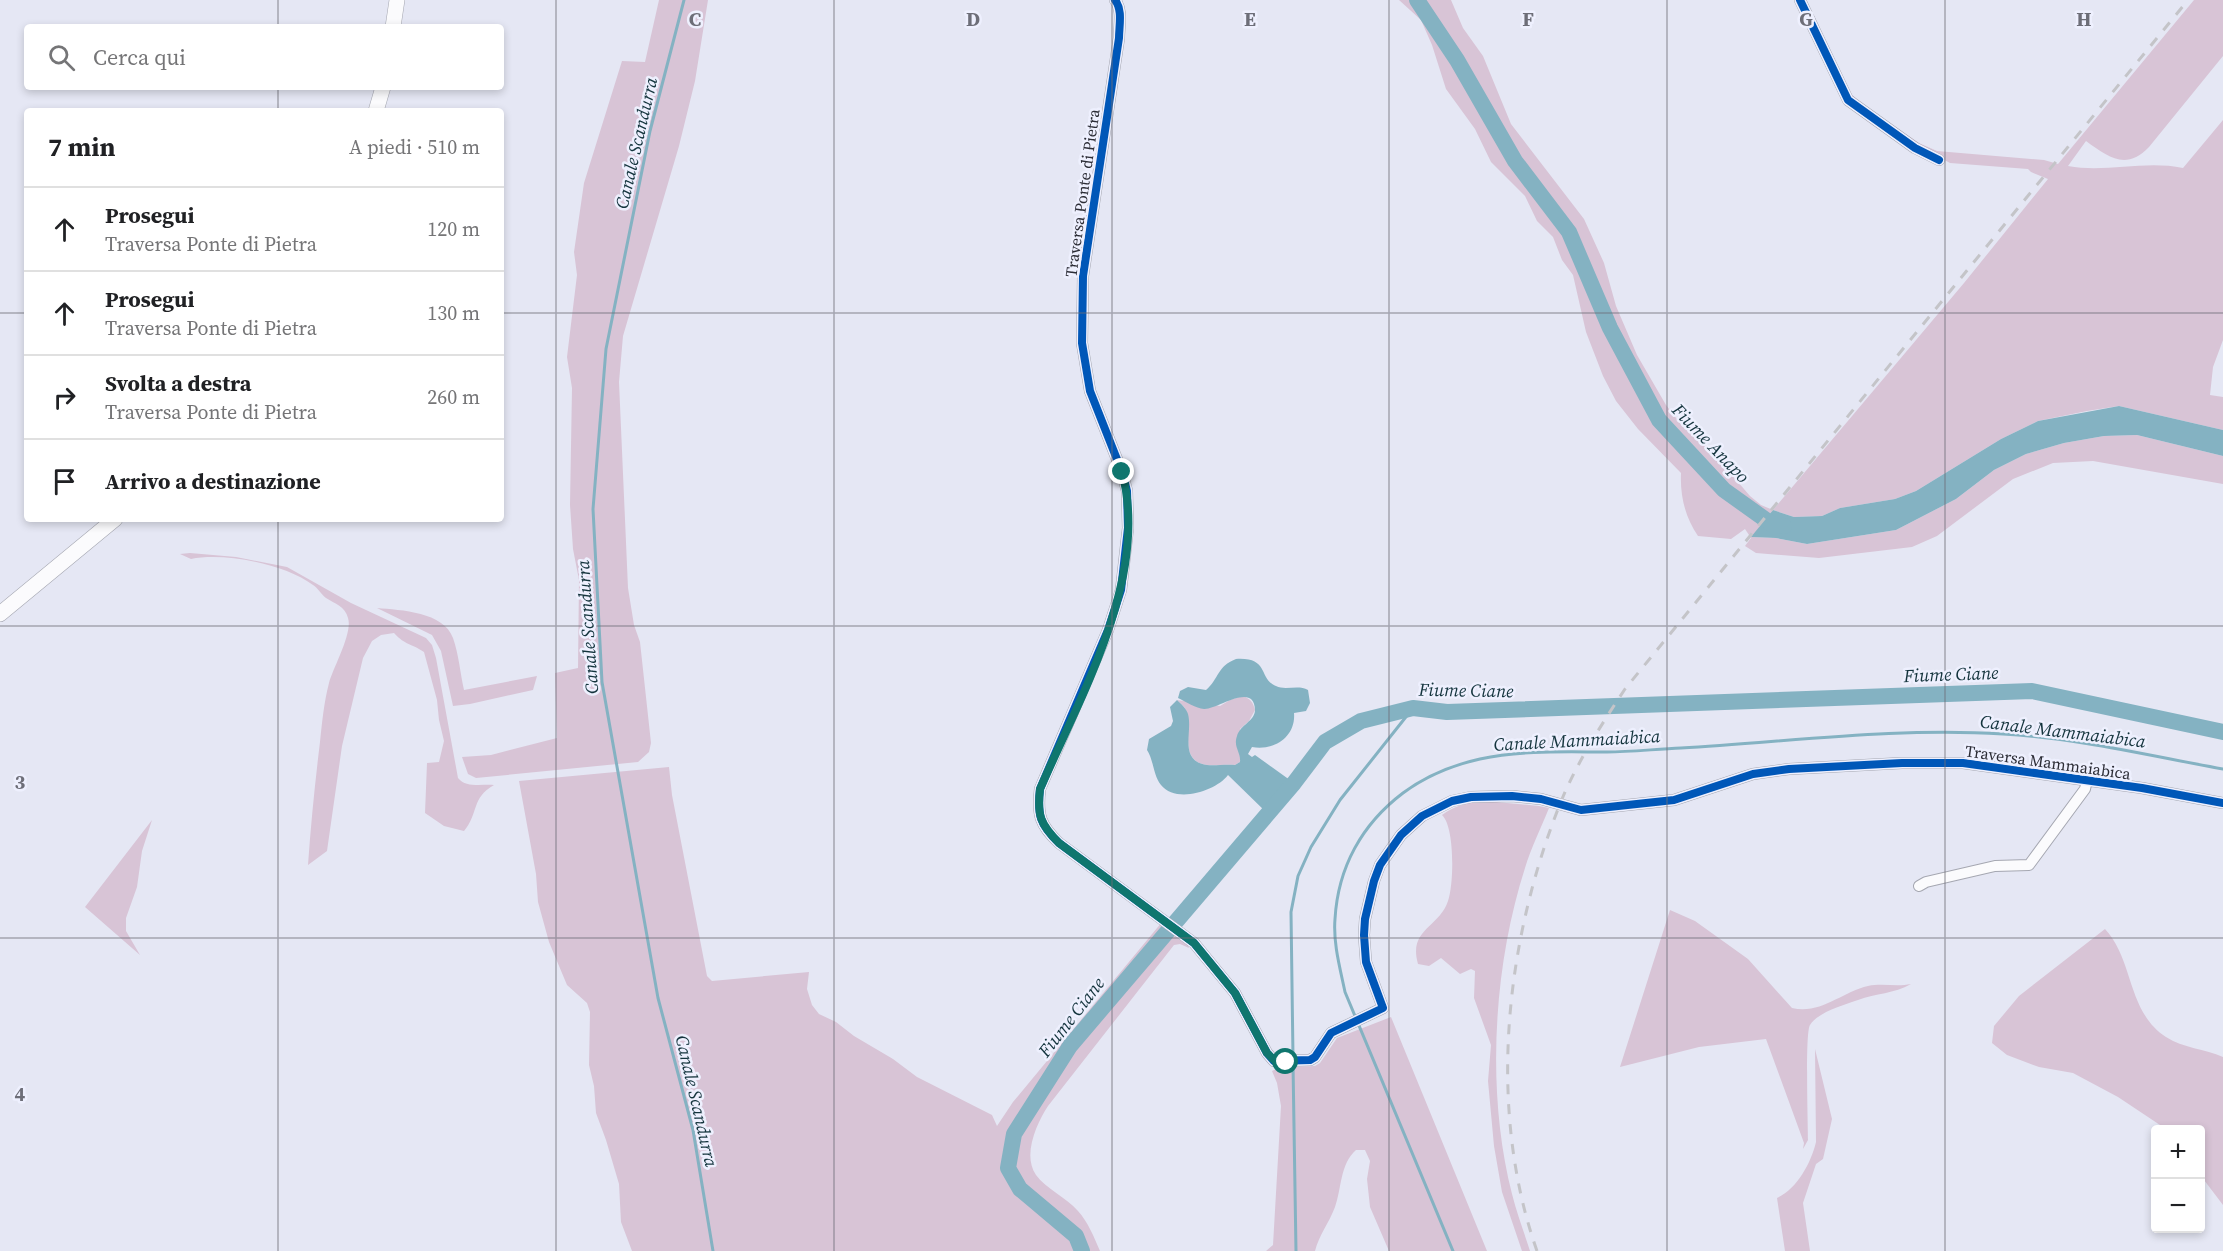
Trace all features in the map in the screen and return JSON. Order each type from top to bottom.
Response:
[{"type":"street","points":[[393,24],[397,0]]},
{"type":"street","name":"Traversa Ponte di Pietra","points":[[1115,0],[1120,13],[1119,38],[1083,276],[1081,310],[1082,343],[1090,391],[1125,482],[1129,507],[1128,528],[1121,590],[1108,630],[1040,789],[1038,805],[1045,829],[1059,843],[1164,919],[1209,959],[1235,993],[1267,1053],[1274,1060],[1302,1061]]},
{"type":"street","points":[[1800,0],[1848,100],[1915,148],[1939,160]]},
{"type":"street","points":[[377,108],[382,90]]},
{"type":"street","points":[[0,614],[111,522]]},
{"type":"street","name":"Traversa Mammaiabica","points":[[1302,1061],[1316,1057],[1331,1033],[1383,1008],[1366,962],[1364,935],[1365,919],[1374,881],[1380,865],[1401,835],[1422,816],[1452,801],[1471,796],[1512,796],[1541,799],[1581,810],[1674,800],[1753,774],[1789,769],[1902,763],[1963,763],[2087,780],[2223,803]]},
{"type":"street","points":[[1919,886],[1926,882],[1995,866],[2029,865],[2085,789],[2087,780]]},
{"type":"shaded area","points":[[659,0],[708,0],[695,81],[679,146],[623,336],[619,382],[628,588],[634,625],[640,642],[651,743],[649,752],[638,762],[476,778],[468,774],[462,757],[491,755],[557,738],[555,673],[578,668],[579,580],[573,549],[570,505],[572,388],[567,357],[577,275],[574,252],[584,183],[622,61],[645,62]]},
{"type":"shaded area","points":[[1399,0],[1451,0],[1463,28],[1483,56],[1511,124],[1584,219],[1604,263],[1616,306],[1637,355],[1666,405],[1683,427],[1707,446],[1750,496],[1761,505],[1773,510],[1752,537],[1776,538],[1807,544],[1896,530],[1956,499],[1994,470],[2026,454],[2064,443],[2104,436],[2137,435],[2223,456],[2223,484],[2093,461],[2053,463],[2013,479],[1937,536],[1912,547],[1819,558],[1756,553],[1745,546],[1751,538],[1745,529],[1731,539],[1698,536],[1684,506],[1681,473],[1638,429],[1616,401],[1603,376],[1586,332],[1573,275],[1562,260],[1553,237],[1537,221],[1525,196],[1491,162],[1475,129],[1446,89],[1432,45],[1421,20]]},
{"type":"shaded area","points":[[2194,0],[2223,0],[2223,56],[2149,147],[2141,154],[2125,160],[2110,156],[2086,141],[2068,166],[2096,168],[2154,165],[2183,168],[2223,120],[2223,340],[2213,367],[2210,395],[2223,397],[2223,430],[2119,406],[2087,411],[2038,421],[2001,439],[1916,491],[1895,499],[1840,508],[1822,516],[1794,517],[1773,510],[1964,283],[2048,179],[2028,169],[1950,163],[1919,146],[1857,104],[1841,78],[1851,94],[1866,107],[1919,143],[1937,151],[2044,160],[2058,164]]},
{"type":"shaded area","points":[[180,554],[236,557],[287,567],[351,603],[426,638],[432,645],[436,658],[458,778],[469,784],[494,785],[478,801],[464,831],[444,826],[425,813],[427,763],[439,762],[444,741],[437,700],[424,652],[394,633],[381,635],[372,641],[363,658],[342,746],[327,851],[308,865],[324,705],[329,683],[348,632],[347,614],[315,586],[287,571],[237,559],[205,557],[191,559]]},
{"type":"shaded area","points":[[377,608],[421,614],[441,623],[448,629],[455,644],[464,690],[537,676],[533,690],[453,706],[441,651],[432,635]]},
{"type":"shaded area","points":[[1242,696],[1251,701],[1255,710],[1249,721],[1240,729],[1240,762],[1235,765],[1207,765],[1198,762],[1189,751],[1186,710],[1177,700],[1220,706]]},
{"type":"shaded area","points":[[669,767],[672,795],[707,976],[712,981],[809,972],[807,989],[812,1005],[819,1014],[836,1022],[917,1077],[992,1115],[997,1126],[1013,1102],[1162,922],[1186,940],[1189,948],[1180,944],[1174,945],[1048,1106],[1033,1139],[1030,1158],[1036,1175],[1078,1211],[1088,1225],[1100,1251],[632,1251],[621,1222],[619,1184],[596,1113],[594,1086],[589,1065],[590,1012],[587,1003],[567,985],[549,942],[538,902],[536,874],[519,781]]},
{"type":"shaded area","points":[[1485,801],[1549,808],[1527,860],[1514,907],[1500,988],[1497,1030],[1496,1072],[1504,1155],[1514,1201],[1530,1251],[1522,1251],[1502,1192],[1494,1146],[1488,1081],[1491,1045],[1474,998],[1475,971],[1471,969],[1460,974],[1441,958],[1429,966],[1418,964],[1416,952],[1421,936],[1444,910],[1450,893],[1451,843],[1446,821],[1442,815],[1462,805]]},
{"type":"shaded area","points":[[152,820],[142,851],[137,887],[126,918],[126,931],[140,955],[85,907]]},
{"type":"shaded area","points":[[1670,910],[1695,921],[1748,959],[1792,1008],[1821,1006],[1868,986],[1911,984],[1832,1009],[1819,1016],[1810,1025],[1807,1060],[1808,1140],[1803,1149],[1804,1143],[1766,1039],[1699,1047],[1620,1067]]},
{"type":"shaded area","points":[[2105,929],[2121,955],[2137,1000],[2153,1026],[2173,1041],[2223,1057],[2223,1205],[2205,1181],[2205,1125],[2160,1125],[2118,1097],[2073,1073],[2039,1067],[2007,1055],[1992,1043],[1994,1026],[2019,996]]},
{"type":"shaded area","points":[[1391,1017],[1487,1251],[1389,1251],[1370,1207],[1367,1179],[1370,1161],[1365,1150],[1356,1150],[1347,1162],[1335,1207],[1315,1251],[1266,1251],[1273,1245],[1281,1106],[1277,1083],[1272,1071],[1280,1067],[1315,1066],[1320,1063],[1337,1038]]},
{"type":"shaded area","points":[[1815,1049],[1832,1119],[1823,1159],[1816,1164],[1803,1203],[1810,1251],[1785,1251],[1777,1198],[1797,1182],[1811,1158],[1816,1142]]},
{"type":"water","points":[[2119,406],[2223,430],[2223,456],[2137,435],[2104,436],[2064,443],[2026,454],[1994,470],[1956,499],[1896,530],[1807,544],[1776,538],[1751,537],[1773,510],[1794,517],[1822,516],[1840,508],[1895,499],[1916,491],[2001,439],[2038,421]]},
{"type":"water","points":[[1236,659],[1254,661],[1262,669],[1267,679],[1276,686],[1308,690],[1310,703],[1306,711],[1294,713],[1294,722],[1287,735],[1268,747],[1252,747],[1248,754],[1252,757],[1255,755],[1294,783],[1268,814],[1228,775],[1215,786],[1196,793],[1176,794],[1168,791],[1158,781],[1147,750],[1149,739],[1171,726],[1173,721],[1170,707],[1177,700],[1188,714],[1188,745],[1192,758],[1207,765],[1235,765],[1240,762],[1236,740],[1241,729],[1254,714],[1253,702],[1242,697],[1204,709],[1178,698],[1180,691],[1188,687],[1206,690],[1225,665]]},
{"type":"waterway","name":"Canale Scandurra","points":[[684,0],[650,131],[606,349],[593,509],[602,682],[658,998],[693,1130],[713,1251]]},
{"type":"waterway","name":"Fiume Anapo","points":[[1417,0],[1457,60],[1515,161],[1569,232],[1610,328],[1659,420],[1724,490],[1773,525],[1784,526]]},
{"type":"waterway","name":"Fiume Ciane","points":[[1082,1251],[1076,1236],[1020,1189],[1008,1168],[1014,1134],[1070,1046],[1294,783],[1325,742],[1361,721],[1413,708],[1447,712],[2032,691],[2223,732]]},
{"type":"waterway","points":[[1293,1057],[1291,912],[1298,876],[1311,847],[1340,800],[1413,708]]},
{"type":"waterway","name":"Canale Mammaiabica","points":[[1453,1251],[1345,992],[1335,937],[1337,900],[1341,882],[1355,848],[1364,833],[1388,805],[1412,787],[1430,776],[1460,764],[1512,754],[1625,752],[1923,732],[2003,734],[2058,739],[2223,769]]},
{"type":"waterway","points":[[1293,1064],[1296,1251]]},
{"type":"railway","points":[[1537,1251],[1521,1197],[1512,1141],[1508,1084],[1509,1026],[1515,969],[1526,912],[1541,857],[1560,804],[1581,760],[1625,689],[2188,0]]},
{"type":"cycle path","points":[[1115,0],[1120,13],[1119,38],[1083,276],[1082,343],[1090,391],[1122,472],[1127,491],[1128,528],[1121,590],[1108,630],[1040,789],[1040,813],[1044,825],[1059,843],[1194,943],[1235,993],[1267,1053],[1274,1061],[1310,1060],[1315,1057],[1331,1033],[1383,1008],[1366,962],[1364,935],[1365,919],[1374,881],[1380,865],[1401,835],[1422,816],[1452,801],[1471,797],[1512,796],[1541,799],[1581,810],[1674,800],[1753,774],[1789,769],[1902,763],[1963,763],[2142,788],[2223,803]]},
{"type":"cycle path","points":[[1800,0],[1848,100],[1915,148],[1939,160]]},
{"type":"route","points":[[1122,472],[1129,507],[1121,590],[1083,694],[1040,789],[1038,805],[1040,818],[1045,829],[1059,843],[1194,943],[1235,993],[1267,1053],[1274,1060],[1286,1062]]}]
